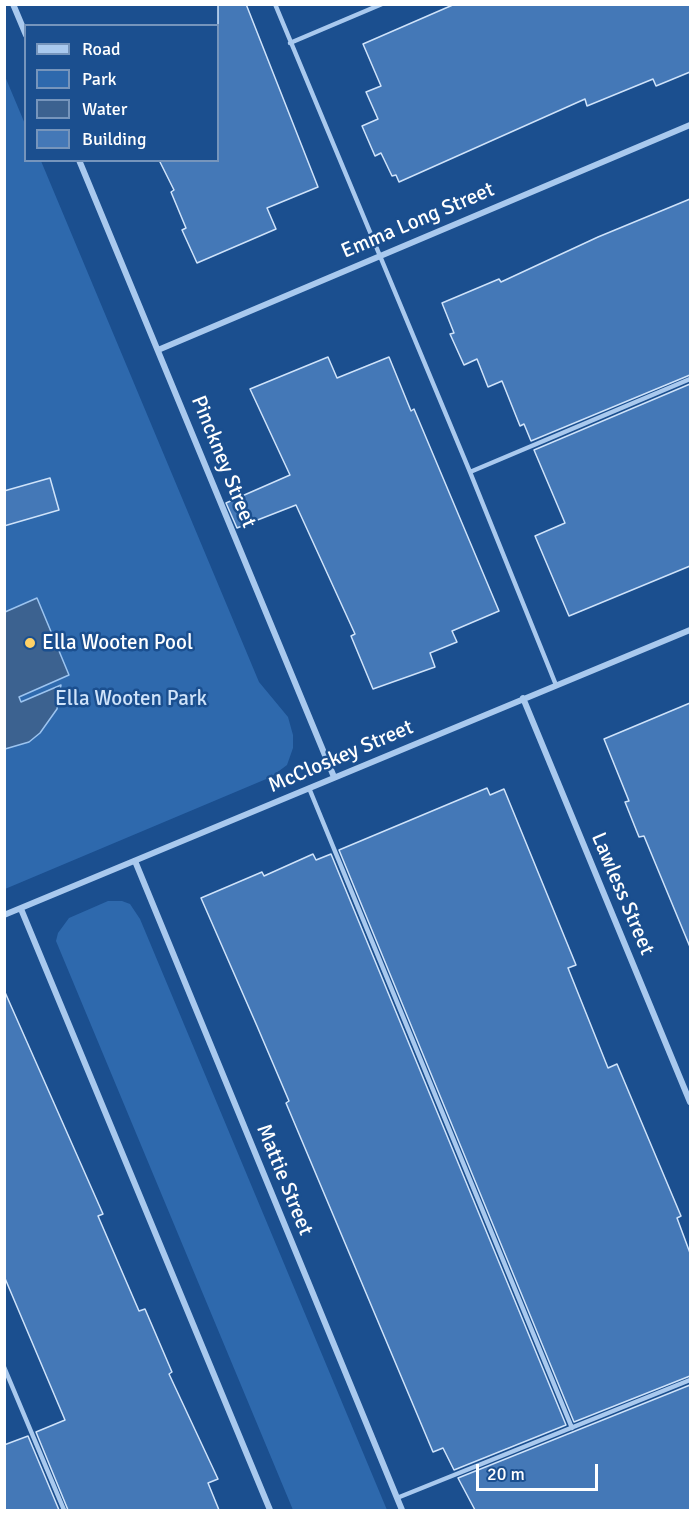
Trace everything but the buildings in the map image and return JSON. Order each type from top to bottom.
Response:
[{"type":"street","points":[[13,4],[24,30]]},
{"type":"street","name":"Emma Long Street","points":[[158,350],[690,125]]},
{"type":"street","name":"Pinckney Street","points":[[80,162],[334,777]]},
{"type":"street","name":"McCloskey Street","points":[[4,915],[690,630]]},
{"type":"street","name":"Lawless Street","points":[[523,699],[690,1102]]},
{"type":"street","name":"Mattie Street","points":[[135,861],[402,1510]]},
{"type":"street","points":[[21,909],[270,1510]]},
{"type":"lane","points":[[275,4],[556,685]]},
{"type":"lane","points":[[290,43],[382,4]]},
{"type":"lane","points":[[470,472],[690,379]]},
{"type":"lane","points":[[309,788],[572,1428]]},
{"type":"lane","points":[[4,1367],[64,1510]]},
{"type":"lane","points":[[397,1498],[690,1380]]},
{"type":"green space","name":"Ella Wooten Park","points":[[4,74],[24,122],[24,162],[41,162],[259,682],[288,717],[293,735],[293,748],[287,765],[271,777],[5,889]]},
{"type":"green space","points":[[108,901],[122,901],[130,904],[140,919],[387,1510],[293,1510],[56,941],[58,933],[69,918]]},
{"type":"water","name":"Ella Wooten Pool","points":[[37,598],[69,675],[19,697],[21,702],[61,685],[57,709],[40,733],[29,742],[5,749],[5,612]]},
{"type":"place","name":"Ella Wooten Pool","points":[[30,643]]}]
